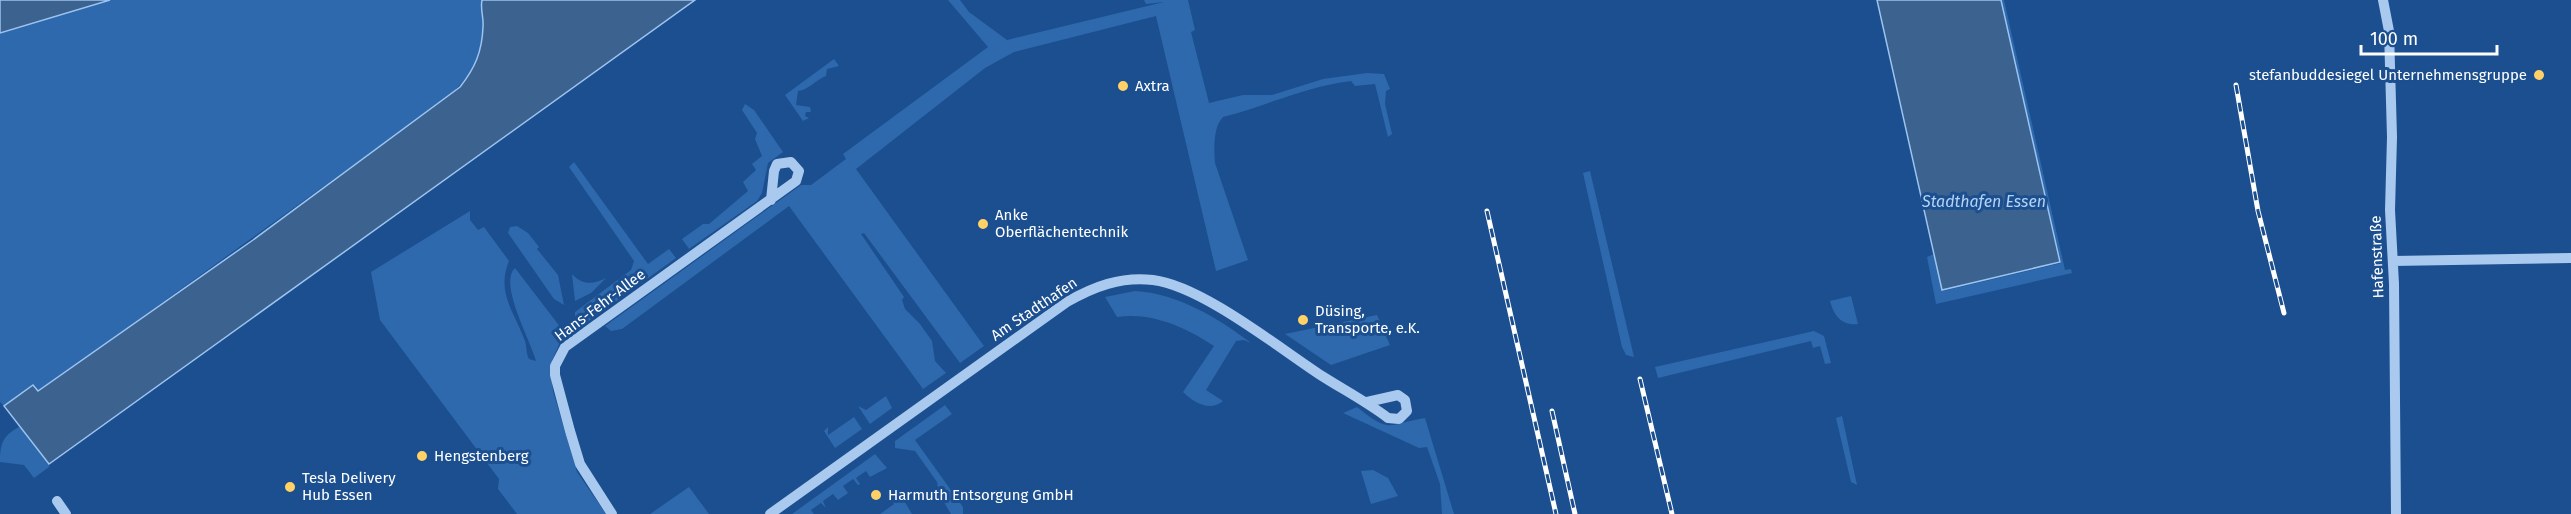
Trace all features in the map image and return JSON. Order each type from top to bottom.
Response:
[{"type":"street","name":"Hafenstraße","points":[[2384,0],[2389,31],[2396,514]]},
{"type":"street","name":"Hans-Fehr-Allee","points":[[612,514],[580,464],[557,383],[555,366],[559,355],[565,347],[771,200]]},
{"type":"street","points":[[2393,261],[2571,258]]},
{"type":"street","name":"Am Stadthafen","points":[[770,514],[1067,302],[1084,292],[1114,282],[1155,280],[1182,288],[1260,333],[1323,377],[1367,402]]},
{"type":"street","points":[[57,501],[66,514]]},
{"type":"shaded area","points":[[110,0],[482,0],[484,27],[483,38],[473,68],[461,84],[445,99],[38,392],[33,385],[4,406],[0,402],[0,33]]},
{"type":"shaded area","points":[[948,0],[960,0],[969,12],[1007,40],[1164,2],[1146,4],[1144,0],[1188,0],[1195,30],[1191,32],[1209,103],[1243,95],[1272,95],[1323,79],[1367,73],[1384,74],[1390,89],[1386,91],[1385,104],[1392,134],[1388,137],[1375,84],[1355,86],[1351,81],[1318,87],[1223,117],[1217,126],[1214,145],[1215,163],[1248,260],[1216,271],[1156,16],[1014,52],[985,68],[856,169],[984,346],[960,363],[864,233],[861,234],[904,297],[902,300],[905,309],[932,341],[935,361],[946,373],[923,389],[789,206],[622,329],[611,331],[605,326],[801,185],[811,185],[846,159],[843,154],[988,47]]},
{"type":"shaded area","points":[[2001,0],[2004,0],[2065,270],[2071,269],[2072,273],[1936,304],[1927,257],[1934,254],[1943,291],[2061,263]]},
{"type":"shaded area","points":[[834,59],[839,66],[827,69],[826,76],[798,91],[796,105],[810,107],[811,112],[806,112],[805,116],[809,118],[803,121],[785,95]]},
{"type":"shaded area","points":[[745,104],[754,110],[783,152],[768,163],[762,193],[757,201],[689,249],[682,239],[703,224],[709,224],[748,191],[743,182],[756,170],[752,164],[762,156],[755,139],[757,133],[742,110]]},
{"type":"shaded area","points":[[574,162],[648,264],[669,249],[676,258],[586,323],[575,316],[575,312],[631,270],[634,261],[569,167]]},
{"type":"shaded area","points":[[1590,171],[1634,357],[1626,355],[1622,347],[1583,173]]},
{"type":"shaded area","points":[[470,211],[470,220],[478,230],[484,227],[509,261],[504,283],[505,292],[525,341],[529,359],[536,361],[517,313],[510,286],[511,275],[515,268],[561,328],[562,338],[550,365],[553,391],[577,472],[606,514],[517,514],[498,489],[499,479],[380,320],[371,272]]},
{"type":"shaded area","points":[[517,226],[528,233],[539,247],[537,249],[558,275],[564,305],[554,299],[508,233],[510,227]]},
{"type":"shaded area","points":[[572,274],[588,283],[606,278],[591,293],[575,301]]},
{"type":"shaded area","points":[[1135,291],[1166,296],[1196,308],[1251,343],[1244,340],[1236,341],[1206,390],[1223,401],[1213,406],[1202,405],[1183,392],[1214,346],[1168,322],[1143,317],[1117,317],[1105,297]]},
{"type":"shaded area","points":[[1851,296],[1858,324],[1843,322],[1834,311],[1830,301]]},
{"type":"shaded area","points":[[1377,315],[1390,345],[1331,365],[1285,334]]},
{"type":"shaded area","points":[[1814,331],[1824,336],[1831,363],[1825,364],[1820,346],[1813,348],[1811,341],[1658,378],[1655,367]]},
{"type":"shaded area","points":[[886,396],[892,408],[870,424],[858,406],[866,410]]},
{"type":"shaded area","points":[[945,405],[952,414],[915,440],[963,507],[963,514],[951,514],[939,494],[937,482],[915,451],[895,448],[895,441]]},
{"type":"shaded area","points":[[1357,407],[1377,421],[1390,425],[1425,418],[1454,514],[1442,514],[1440,484],[1427,447],[1419,448],[1343,413]]},
{"type":"shaded area","points":[[1842,416],[1857,485],[1851,482],[1836,418]]},
{"type":"shaded area","points":[[854,417],[862,429],[835,448],[824,431],[828,427],[828,435]]},
{"type":"shaded area","points":[[21,426],[49,464],[49,467],[34,478],[24,465],[0,462],[6,436]]},
{"type":"shaded area","points":[[875,454],[887,468],[870,477],[866,471],[856,478],[860,484],[858,485],[853,479],[843,486],[848,493],[838,500],[833,494],[823,501],[826,508],[821,503],[811,510],[814,514],[792,514]]},
{"type":"shaded area","points":[[1373,470],[1388,478],[1398,496],[1371,504],[1361,471]]},
{"type":"shaded area","points":[[689,487],[709,514],[650,514]]},
{"type":"shaded area","points":[[899,492],[912,514],[880,514],[894,504],[886,493]]},
{"type":"water","points":[[0,0],[110,0],[0,33]]},
{"type":"water","points":[[482,0],[695,0],[49,464],[4,406],[33,385],[38,391],[253,240],[460,87],[474,66],[479,52],[483,27]]},
{"type":"water","name":"Stadthafen Essen","points":[[1877,0],[2001,0],[2060,262],[1942,290]]},
{"type":"railway","points":[[2236,85],[2258,211],[2284,313]]},
{"type":"railway","points":[[1487,211],[1556,514]]},
{"type":"railway","points":[[1640,379],[1672,514]]},
{"type":"railway","points":[[1552,411],[1575,514]]},
{"type":"place","name":"stefanbuddesiegel Unternehmensgruppe","points":[[2539,75]]},
{"type":"place","name":"Axtra","points":[[1123,86]]},
{"type":"place","name":"Anke Oberflächentechnik","points":[[983,224]]},
{"type":"place","name":"Düsing, Transporte, e.K.","points":[[1303,320]]},
{"type":"place","name":"Hengstenberg","points":[[422,456]]},
{"type":"place","name":"Tesla Delivery Hub Essen","points":[[290,487]]},
{"type":"place","name":"Harmuth Entsorgung GmbH","points":[[876,495]]}]
